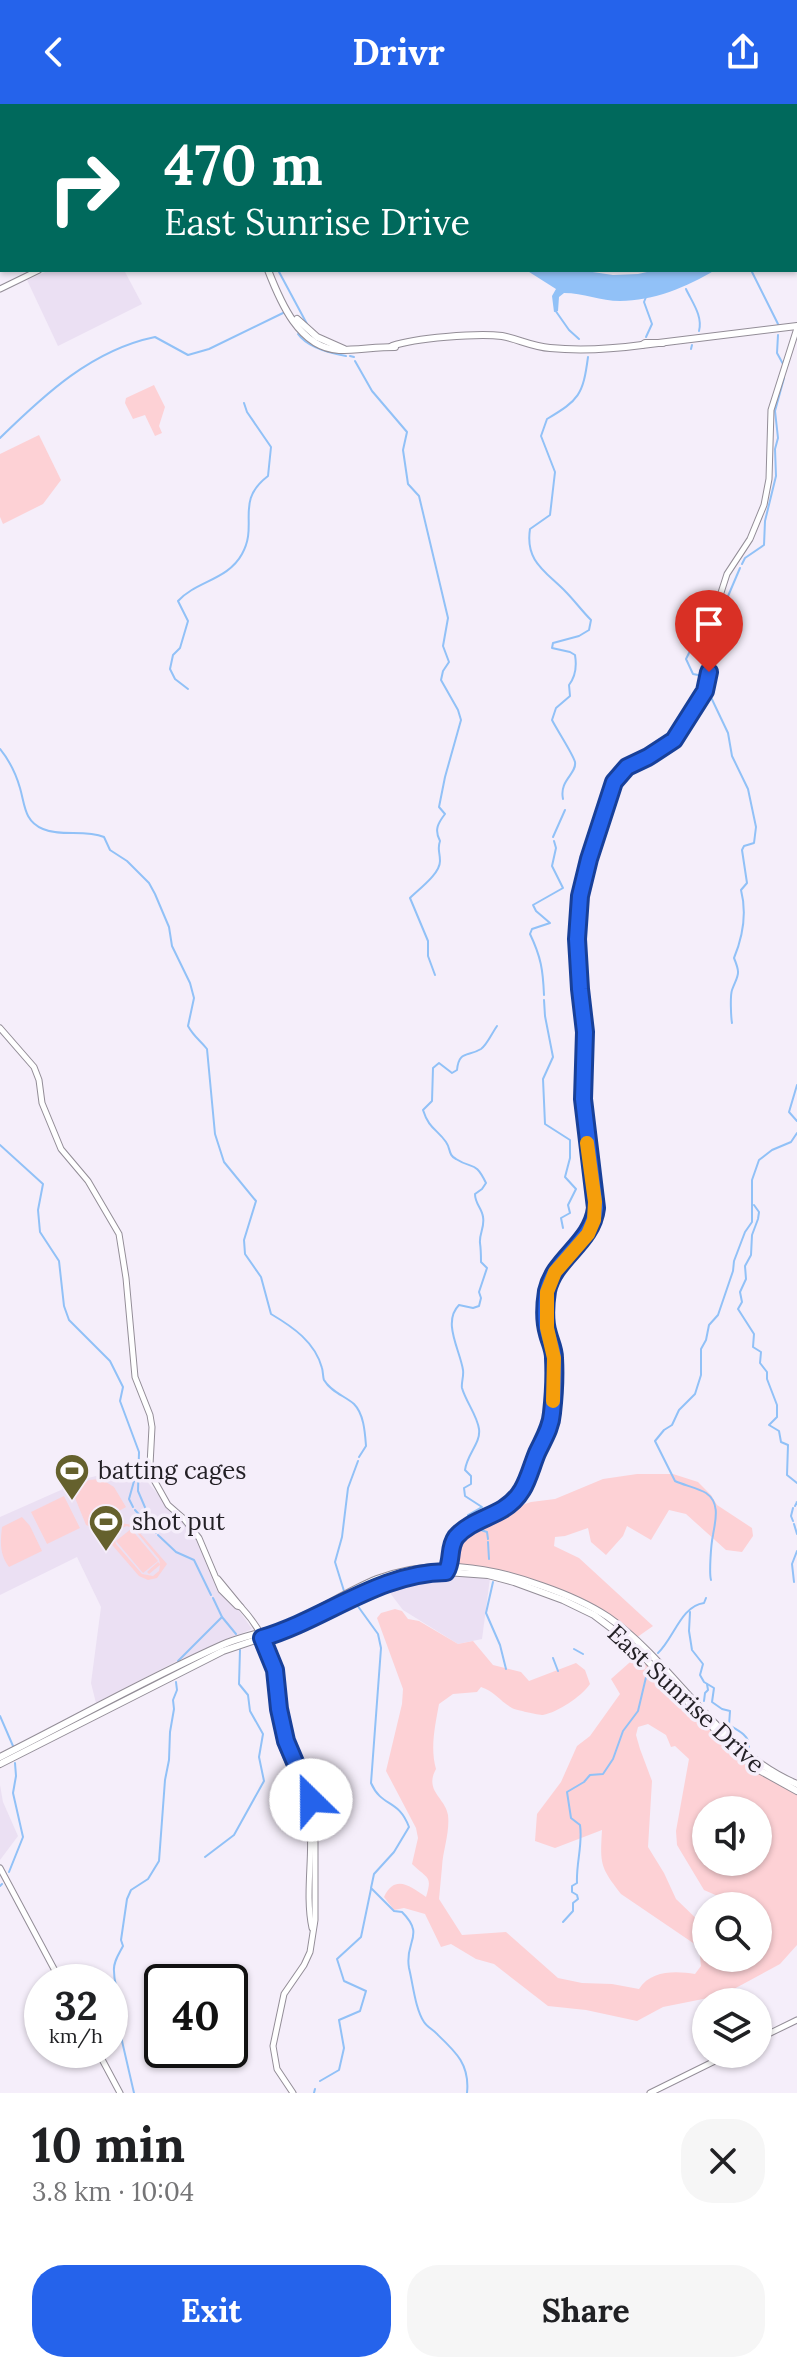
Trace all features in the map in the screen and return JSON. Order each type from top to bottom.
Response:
[{"type":"main road","points":[[269,272],[286,310],[299,328],[337,350],[366,350],[492,335],[559,348],[621,348],[797,327]]},
{"type":"main road","name":"East Sunrise Drive","points":[[0,1764],[211,1657],[378,1582],[405,1571],[446,1568],[515,1579],[580,1607],[627,1640],[746,1753],[797,1784]]},
{"type":"main road","name":"East Sunrise Drive","points":[[0,1757],[220,1646],[261,1635]]},
{"type":"main road","name":"East Sunrise Drive","points":[[687,1698],[741,1756],[797,1791]]},
{"type":"street","points":[[0,289],[35,272]]},
{"type":"street","points":[[446,1568],[454,1541],[471,1525],[512,1503],[529,1480],[550,1424],[554,1358],[547,1328],[547,1292],[555,1272],[588,1234],[595,1217],[583,1099],[585,1032],[577,939],[580,896],[605,805],[617,777],[627,767],[674,740],[705,691],[709,630],[727,574],[750,539],[764,505],[769,479],[771,410],[797,327]]},
{"type":"street","points":[[0,1028],[34,1067],[42,1103],[61,1149],[88,1181],[119,1234],[135,1377],[152,1427],[151,1471],[162,1497],[199,1538],[221,1590],[241,1607]]},
{"type":"street","points":[[218,1579],[261,1635],[275,1670],[286,1741],[308,1790],[313,1811],[315,1905],[308,1958],[284,1994],[273,2046],[277,2069],[293,2093]]},
{"type":"street","points":[[221,1590],[232,1597]]},
{"type":"street","points":[[0,1868],[51,1964]]},
{"type":"street","points":[[772,2032],[797,2020]]},
{"type":"street","points":[[107,2068],[120,2093]]},
{"type":"street","points":[[650,2093],[701,2068]]},
{"type":"shaded area","points":[[45,272],[125,272],[142,304],[58,346],[27,280]]},
{"type":"shaded area","points":[[154,385],[165,407],[159,426],[162,433],[155,436],[145,415],[133,419],[125,403],[126,398]]},
{"type":"shaded area","points":[[39,435],[61,480],[43,504],[3,524],[0,517],[0,454]]},
{"type":"shaded area","points":[[120,1470],[144,1478],[198,1541],[218,1588],[252,1629],[175,1662],[96,1703],[91,1683],[101,1607],[77,1557],[0,1595],[0,1517],[88,1478]]},
{"type":"shaded area","points":[[637,1474],[673,1474],[698,1482],[717,1505],[752,1528],[753,1536],[742,1552],[726,1550],[686,1514],[669,1510],[651,1540],[627,1526],[623,1536],[606,1555],[591,1542],[588,1528],[555,1537],[554,1546],[579,1558],[653,1626],[636,1638],[573,1598],[452,1562],[459,1537],[519,1506],[555,1499],[603,1479]]},
{"type":"shaded area","points":[[101,1479],[114,1487],[126,1507],[91,1527],[86,1525],[71,1488],[89,1480]]},
{"type":"shaded area","points":[[64,1496],[80,1528],[47,1544],[31,1512]]},
{"type":"shaded area","points":[[22,1517],[42,1551],[9,1567],[1,1549],[2,1527]]},
{"type":"shaded area","points":[[120,1523],[133,1525],[167,1564],[157,1578],[148,1580],[139,1576],[107,1539]],"holes":[[[127,1526],[134,1529],[159,1559],[160,1564],[158,1562],[147,1572],[149,1574],[160,1565],[153,1576],[142,1574],[116,1544],[116,1530]]]},
{"type":"shaded area","points":[[131,1529],[158,1561],[143,1573],[116,1541]]},
{"type":"shaded area","points":[[442,1575],[490,1578],[482,1639],[458,1644],[403,1610],[384,1585]]},
{"type":"shaded area","points":[[395,1609],[402,1611],[408,1619],[419,1621],[458,1644],[473,1641],[493,1665],[521,1672],[529,1681],[576,1663],[585,1670],[590,1684],[569,1703],[543,1715],[512,1708],[481,1687],[477,1692],[453,1694],[439,1704],[433,1753],[436,1769],[432,1783],[446,1809],[448,1821],[439,1899],[462,1935],[506,1932],[558,1978],[582,1983],[639,1989],[650,1978],[672,1972],[765,1972],[736,1988],[692,1988],[692,2001],[663,2007],[637,2021],[548,2006],[494,1964],[476,1959],[451,1944],[441,1947],[425,1914],[404,1908],[394,1910],[384,1897],[388,1890],[403,1884],[426,1897],[429,1881],[412,1864],[418,1838],[416,1828],[386,1771],[403,1689],[377,1618],[381,1613]]},
{"type":"shaded area","points":[[638,1655],[730,1748],[797,1793],[797,1945],[772,1968],[772,1892],[709,1892],[696,1876],[772,1876],[772,1796],[692,1796],[692,1870],[677,1845],[676,1831],[689,1759],[675,1746],[671,1747],[666,1735],[648,1724],[638,1727],[636,1735],[652,1781],[648,1847],[676,1899],[692,1914],[692,1942],[621,1894],[603,1865],[602,1830],[555,1848],[535,1841],[537,1814],[561,1782],[577,1746],[590,1736],[620,1694],[611,1679]]},
{"type":"shaded area","points":[[0,1785],[3,1802],[18,1836],[0,1860]]},
{"type":"water","points":[[529,272],[613,275],[711,272],[681,287],[645,299],[613,301],[564,293],[559,297],[558,311],[554,312],[552,296],[556,289]]},
{"type":"waterway","points":[[279,272],[307,324]]},
{"type":"waterway","points":[[752,272],[778,324]]},
{"type":"waterway","points":[[686,289],[698,315],[699,331]]},
{"type":"waterway","points":[[646,297],[644,302],[652,324],[646,337]]},
{"type":"waterway","points":[[555,310],[579,339]]},
{"type":"waterway","points":[[0,438],[52,390],[111,352],[155,337],[188,355],[209,349],[283,313]]},
{"type":"waterway","points":[[298,334],[313,346],[346,356]]},
{"type":"waterway","points":[[778,335],[777,353],[783,364]]},
{"type":"waterway","points":[[691,349],[692,345]]},
{"type":"waterway","points":[[350,356],[354,357]]},
{"type":"waterway","points":[[563,799],[563,787],[575,762],[552,720],[556,708],[570,696],[569,685],[575,675],[576,659],[570,652],[552,648],[553,643],[589,630],[591,620],[538,564],[529,540],[530,529],[550,515],[555,472],[541,436],[547,419],[578,395],[588,357]]},
{"type":"waterway","points":[[355,361],[372,391],[407,432],[403,450],[408,484],[419,496],[448,618],[443,646],[449,662],[441,680],[461,720],[439,807],[445,814],[437,830],[439,866],[410,898],[428,941],[428,956],[435,975]]},
{"type":"waterway","points":[[742,564],[745,558],[764,545],[765,521],[776,476],[775,449],[778,438],[775,411],[784,378]]},
{"type":"waterway","points":[[188,689],[175,679],[170,669],[188,621],[178,601],[236,563],[247,543],[252,495],[268,476],[271,447],[244,403]]},
{"type":"waterway","points":[[711,636],[740,568]]},
{"type":"waterway","points":[[704,642],[690,651],[686,659],[693,674],[698,675],[704,684]]},
{"type":"waterway","points":[[708,691],[728,733],[732,756],[748,789],[756,827],[754,843],[744,846],[742,850],[747,883],[741,890],[744,916],[734,958],[738,971],[731,993],[732,1023]]},
{"type":"waterway","points":[[0,749],[14,772],[32,822],[50,831],[104,837],[110,850],[127,861],[149,883],[155,894],[194,998],[188,1026],[207,1049],[215,1134],[224,1162],[256,1201],[244,1240],[245,1254],[261,1277],[271,1314],[309,1343],[319,1359],[327,1384],[350,1401],[360,1413],[366,1446],[359,1457]]},
{"type":"waterway","points":[[553,837],[565,810]]},
{"type":"waterway","points":[[544,995],[541,964],[530,934],[532,929],[550,923],[533,905],[563,888],[552,866],[556,848],[554,841]]},
{"type":"waterway","points":[[544,1000],[553,1057],[543,1079],[545,1124],[570,1140],[570,1158],[565,1177],[576,1189],[568,1205],[570,1213],[561,1218],[563,1228]]},
{"type":"waterway","points":[[470,1523],[468,1515],[482,1507],[465,1496],[464,1488],[471,1484],[471,1476],[465,1470],[479,1429],[462,1388],[463,1370],[452,1320],[459,1305],[473,1308],[479,1306],[481,1298],[479,1292],[487,1268],[481,1262],[483,1221],[475,1194],[486,1183],[476,1168],[452,1156],[423,1110],[432,1101],[433,1068],[439,1063],[452,1073],[457,1070],[460,1059],[483,1047],[497,1026]]},
{"type":"waterway","points":[[797,1085],[789,1112],[797,1121]]},
{"type":"waterway","points":[[711,1580],[716,1513],[714,1502],[703,1491],[675,1481],[655,1441],[672,1425],[679,1410],[695,1394],[701,1375],[701,1349],[709,1325],[718,1315],[734,1261],[752,1222],[752,1180],[759,1160],[791,1142],[797,1133]]},
{"type":"waterway","points":[[0,1145],[43,1184],[38,1210],[40,1232],[59,1261],[64,1306],[69,1320],[110,1361],[123,1387],[120,1401],[139,1452],[138,1491],[156,1533]]},
{"type":"waterway","points":[[754,1205],[759,1212],[758,1219],[752,1235],[751,1255],[745,1266],[746,1279],[740,1292],[742,1302],[738,1309],[754,1334],[753,1347],[761,1352],[760,1363],[767,1372],[777,1405],[777,1417],[769,1425],[779,1431],[781,1442],[788,1445],[787,1475],[797,1483]]},
{"type":"waterway","points":[[344,1591],[335,1562],[342,1537],[348,1488],[358,1461]]},
{"type":"waterway","points":[[133,1507],[129,1499],[136,1474]]},
{"type":"waterway","points":[[795,1506],[797,1502]]},
{"type":"waterway","points":[[793,1508],[793,1521]]},
{"type":"waterway","points":[[135,1510],[153,1530]]},
{"type":"waterway","points":[[794,1524],[797,1534]]},
{"type":"waterway","points":[[471,1527],[478,1528]]},
{"type":"waterway","points":[[481,1530],[487,1532],[488,1539]]},
{"type":"waterway","points":[[158,1535],[176,1552],[194,1560],[211,1595]]},
{"type":"waterway","points":[[488,1542],[489,1559]]},
{"type":"waterway","points":[[794,1582],[792,1564],[797,1551]]},
{"type":"waterway","points":[[493,1582],[486,1613],[500,1645],[506,1669]]},
{"type":"waterway","points":[[213,1598],[222,1617],[236,1634]]},
{"type":"waterway","points":[[658,1653],[689,1610],[704,1603],[706,1598]]},
{"type":"waterway","points":[[350,1606],[357,1605],[378,1634],[381,1648],[371,1783],[380,1796],[400,1811],[409,1827],[394,1852],[374,1874],[371,1888],[394,1911],[402,1912],[413,1927],[408,1959],[418,2010],[425,2024],[451,2047],[460,2060],[466,2075],[467,2093]]},
{"type":"waterway","points":[[690,1612],[692,1650],[703,1664],[700,1675],[704,1682],[714,1688],[712,1702],[730,1711],[729,1725],[740,1731],[749,1747]]},
{"type":"waterway","points":[[178,1661],[222,1617]]},
{"type":"waterway","points":[[574,1649],[583,1654]]},
{"type":"waterway","points":[[205,1857],[234,1835],[264,1781],[259,1757],[263,1734],[250,1711],[248,1695],[239,1684],[240,1650]]},
{"type":"waterway","points":[[553,1658],[558,1671]]},
{"type":"waterway","points":[[563,1922],[578,1899],[572,1892],[572,1886],[577,1883],[581,1839],[580,1825],[571,1818],[567,1792],[590,1775],[603,1774],[613,1759],[623,1731],[638,1711],[647,1673]]},
{"type":"waterway","points":[[115,1964],[123,1946],[121,1940],[127,1899],[131,1890],[148,1879],[159,1861],[176,1682]]},
{"type":"waterway","points":[[704,1701],[707,1684]]},
{"type":"waterway","points":[[0,1716],[13,1746]]},
{"type":"waterway","points":[[9,1872],[23,1837],[13,1793],[15,1763]]},
{"type":"waterway","points":[[320,2081],[339,2070],[344,2048],[339,2020],[360,2011],[366,1991],[344,1981],[337,1959],[361,1937],[371,1889]]},
{"type":"waterway","points":[[128,2067],[134,2093]]},
{"type":"waterway","points":[[314,2093],[315,2089]]},
{"type":"slow traffic","points":[[553,1401],[554,1358],[547,1328],[546,1299],[555,1272],[588,1234],[594,1220],[596,1208],[587,1143]]},
{"type":"place","name":"batting cages","points":[[72,1502]]},
{"type":"place","name":"shot put","points":[[106,1553]]},
{"type":"route","points":[[311,1800],[286,1741],[275,1670],[262,1638],[310,1620],[379,1585],[415,1575],[446,1572],[452,1545],[459,1535],[471,1525],[505,1508],[521,1494],[550,1424],[554,1358],[547,1328],[547,1292],[555,1272],[588,1234],[596,1208],[583,1099],[585,1032],[577,939],[580,896],[614,782],[627,767],[674,740],[705,691],[709,672]]}]
